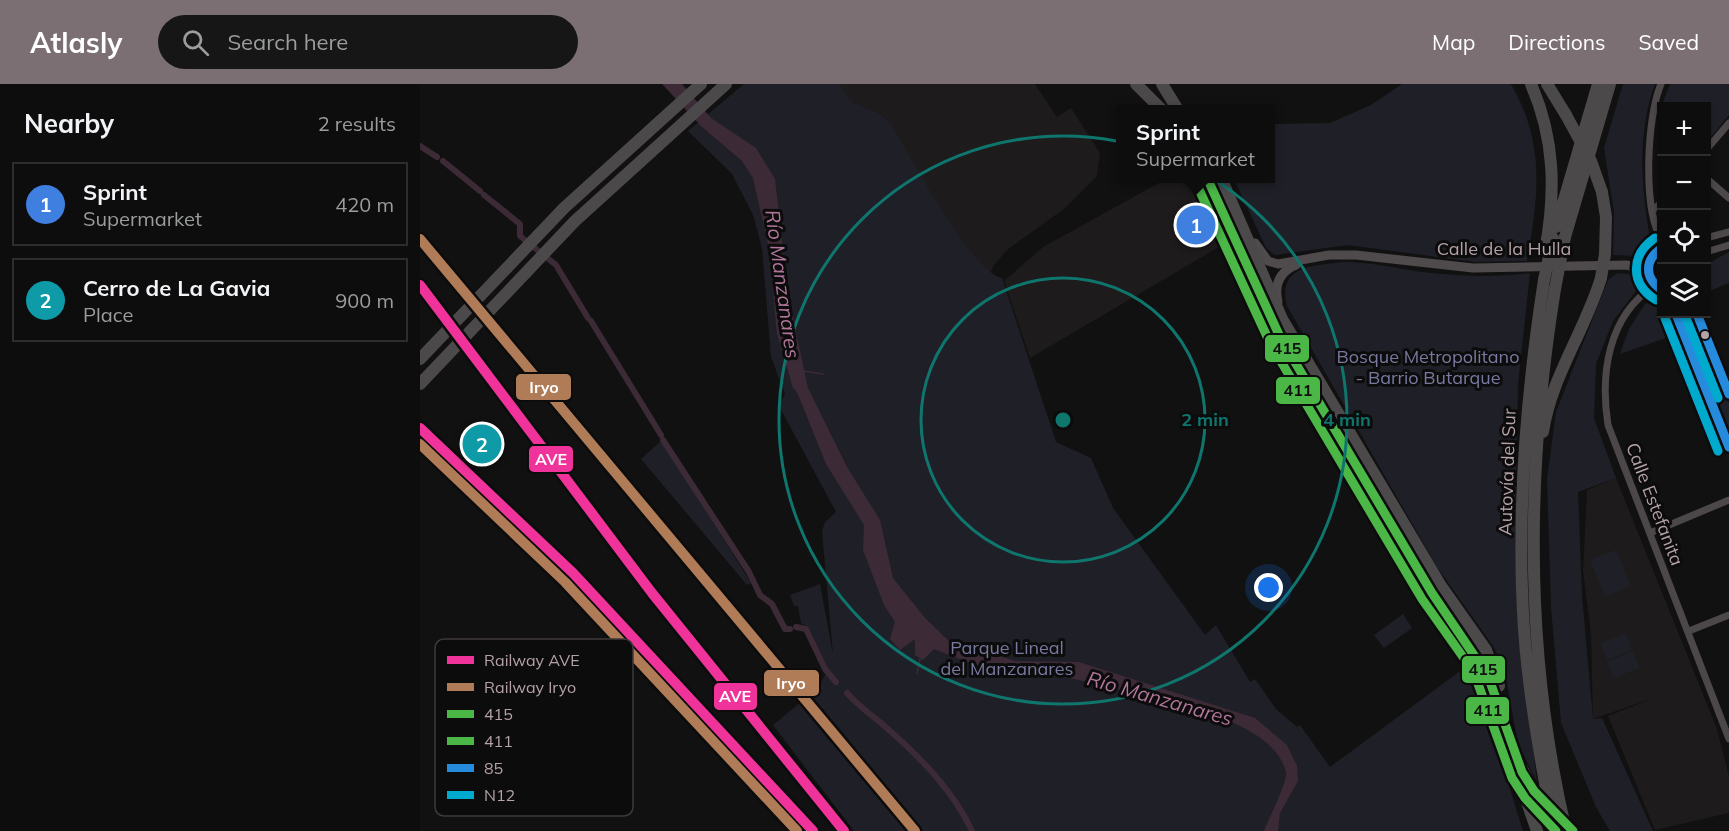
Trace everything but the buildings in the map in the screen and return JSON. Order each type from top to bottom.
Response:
[{"type":"highway","points":[[420,359],[564,208],[700,84]]},
{"type":"highway","points":[[420,384],[575,220],[726,84]]},
{"type":"highway","points":[[1136,84],[1157,105]]},
{"type":"highway","points":[[1162,84],[1175,105]]},
{"type":"highway","points":[[1531,84],[1541,106],[1551,150],[1555,237]]},
{"type":"highway","points":[[1533,525],[1538,498],[1544,429],[1551,401],[1601,278],[1605,254],[1606,217],[1602,192],[1590,161],[1547,84]]},
{"type":"highway","points":[[1552,84],[1564,112]]},
{"type":"highway","name":"Autovía del Sur","points":[[1555,831],[1534,719],[1524,630],[1521,508],[1530,369],[1544,280],[1598,84]]},
{"type":"highway","name":"Autovía del Sur","points":[[1566,831],[1542,693],[1533,525],[1542,371],[1555,289],[1555,237],[1610,84]]},
{"type":"highway","points":[[1209,183],[1280,337],[1397,536],[1488,676],[1517,759],[1534,791]]},
{"type":"highway","points":[[1224,183],[1282,319],[1442,586],[1486,650],[1494,668],[1507,731]]},
{"type":"highway","points":[[1478,658],[1537,831]]},
{"type":"street","points":[[1657,223],[1653,210],[1649,132],[1652,108],[1661,84]]},
{"type":"street","points":[[1711,145],[1729,123]]},
{"type":"street","points":[[1711,182],[1729,198]]},
{"type":"street","name":"Calle de la Hulla","points":[[1232,199],[1260,254],[1268,261],[1278,264],[1356,255],[1473,268],[1627,266]]},
{"type":"street","points":[[1653,210],[1657,206]]},
{"type":"street","points":[[1711,237],[1729,232]]},
{"type":"street","points":[[1711,251],[1729,245]]},
{"type":"street","points":[[1627,266],[1657,251]]},
{"type":"street","points":[[1648,277],[1647,264],[1657,251]]},
{"type":"street","points":[[1311,259],[1286,269],[1276,287],[1277,300],[1311,369]]},
{"type":"street","points":[[1627,266],[1641,270],[1657,287]]},
{"type":"street","name":"Calle Estefanita","points":[[1657,288],[1638,296],[1622,319],[1610,347],[1604,386],[1608,425],[1727,724],[1729,738]]},
{"type":"street","points":[[1678,318],[1729,447]]},
{"type":"street","points":[[1699,318],[1728,390]]},
{"type":"street","points":[[1650,533],[1729,501]]},
{"type":"street","points":[[1689,631],[1729,615]]},
{"type":"shaded area","points":[[837,84],[1035,84],[1057,117],[1071,108],[1100,153],[1097,176],[1064,209],[1007,250],[989,275],[848,104]]},
{"type":"shaded area","points":[[1159,183],[1197,183],[1202,202],[1210,203],[1223,233],[1219,247],[1030,358],[1004,281],[1043,247]]},
{"type":"shaded area","points":[[1616,478],[1717,729],[1729,776],[1729,813],[1655,830],[1608,716],[1654,698],[1593,719],[1591,634],[1583,570],[1587,490]]},
{"type":"green space","name":"Parque Lineal del Manzanares","points":[[744,84],[839,84],[852,102],[880,114],[891,124],[959,235],[990,271],[1002,278],[1056,442],[1091,458],[1113,508],[1205,635],[1216,625],[1250,682],[1255,679],[1276,709],[1297,727],[1300,725],[1330,767],[1471,663],[1523,831],[854,831],[773,725],[818,688],[828,669],[808,627],[801,623],[798,606],[794,606],[790,595],[820,584],[833,654],[822,531],[825,522],[836,512],[779,406],[785,394],[771,357],[762,248],[753,215],[732,174],[688,131]]},
{"type":"green space","points":[[1402,84],[1510,84],[1512,86],[1523,108],[1535,151],[1536,193],[1527,261],[1475,262],[1348,245],[1275,255],[1266,248],[1236,183],[1275,183],[1275,124],[1330,123],[1371,105]]},
{"type":"green space","points":[[1623,84],[1655,84],[1645,121],[1642,160],[1644,200],[1650,238],[1638,256],[1613,255],[1614,212],[1604,148]]},
{"type":"green space","points":[[1670,84],[1729,84],[1729,115],[1711,137],[1711,102],[1663,102]]},
{"type":"green space","points":[[1729,252],[1729,283],[1711,290],[1711,264],[1711,262]]},
{"type":"green space","name":"Bosque Metropolitano - Barrio Butarque","points":[[1343,262],[1462,275],[1504,276],[1530,273],[1518,385],[1515,539],[1517,612],[1537,782],[1518,744],[1504,667],[1493,646],[1437,567],[1287,306],[1285,293],[1287,282],[1292,275],[1309,267]]},
{"type":"green space","points":[[1617,273],[1640,275],[1642,283],[1613,321],[1596,364],[1594,418],[1616,478],[1578,492],[1582,596],[1593,719],[1602,718],[1653,831],[1610,831],[1596,807],[1561,723],[1551,607],[1547,479],[1556,412],[1608,280]]},
{"type":"green space","points":[[1657,302],[1657,318],[1667,318],[1674,335],[1620,354],[1629,329],[1645,304]]},
{"type":"green space","points":[[1681,318],[1696,318],[1729,402],[1729,439]]},
{"type":"green space","points":[[662,440],[751,583],[747,585],[641,459]]},
{"type":"green space","points":[[1616,550],[1631,586],[1605,597],[1590,560]]},
{"type":"green space","points":[[1403,614],[1412,628],[1384,648],[1374,635]]},
{"type":"green space","points":[[1626,633],[1632,650],[1607,660],[1600,643]]},
{"type":"green space","points":[[1633,651],[1640,668],[1613,678],[1607,662]]},
{"type":"water","name":"Río Manzanares","points":[[662,84],[682,84],[711,118],[756,148],[775,179],[788,295],[808,388],[847,467],[880,520],[893,578],[925,618],[950,642],[1016,661],[1079,662],[1255,718],[1287,745],[1297,766],[1298,781],[1280,813],[1278,831],[1264,831],[1286,777],[1284,766],[1268,744],[1239,725],[1200,711],[1088,682],[1065,677],[1017,676],[1002,673],[934,649],[923,660],[915,655],[915,639],[900,650],[890,639],[895,622],[884,605],[863,550],[864,525],[826,464],[797,392],[793,388],[777,334],[769,249],[753,178],[742,161],[701,126]]},
{"type":"waterway","points":[[420,146],[437,157]]},
{"type":"waterway","points":[[443,161],[480,191]]},
{"type":"waterway","points":[[484,195],[520,224],[520,236],[556,265],[588,318]]},
{"type":"waterway","points":[[591,321],[661,435]]},
{"type":"waterway","points":[[804,371],[823,374]]},
{"type":"waterway","points":[[663,440],[749,572],[760,595],[772,604],[785,629],[790,629]]},
{"type":"waterway","points":[[796,627],[806,629],[825,669],[836,682]]},
{"type":"waterway","points":[[917,673],[920,659]]},
{"type":"waterway","points":[[847,693],[925,764],[947,790],[972,831]]},
{"type":"tunnel","points":[[1534,791],[1573,831]]},
{"type":"rail line","name":"Iryo","points":[[420,239],[915,831]]},
{"type":"rail line","name":"AVE","points":[[420,285],[652,593],[844,831]]},
{"type":"rail line","name":"AVE","points":[[420,428],[573,573],[813,831]]},
{"type":"rail line","name":"Iryo","points":[[420,444],[565,582],[618,639]]},
{"type":"rail line","name":"Iryo","points":[[633,655],[797,831]]},
{"type":"transit line","name":"411","points":[[1196,183],[1270,343],[1422,599],[1468,664],[1477,681],[1512,778],[1525,798],[1556,831]]},
{"type":"transit line","name":"415","points":[[1209,183],[1280,337],[1432,593],[1488,676],[1522,772],[1534,791],[1573,831]]},
{"type":"transit line","name":"N12","points":[[1655,238],[1641,253],[1636,269],[1641,286],[1656,300]]},
{"type":"transit line","name":"85","points":[[1657,252],[1649,263],[1648,269],[1649,275],[1657,286]]},
{"type":"transit line","name":"N12","points":[[1665,318],[1718,451]]},
{"type":"transit line","name":"85","points":[[1678,318],[1729,447]]},
{"type":"transit line","name":"N12","points":[[1686,318],[1718,398]]},
{"type":"transit line","name":"85","points":[[1699,318],[1729,394]]},
{"type":"place","name":"Sprint","points":[[1196,225]]},
{"type":"place","name":"Cerro de La Gavia","points":[[482,444]]}]
